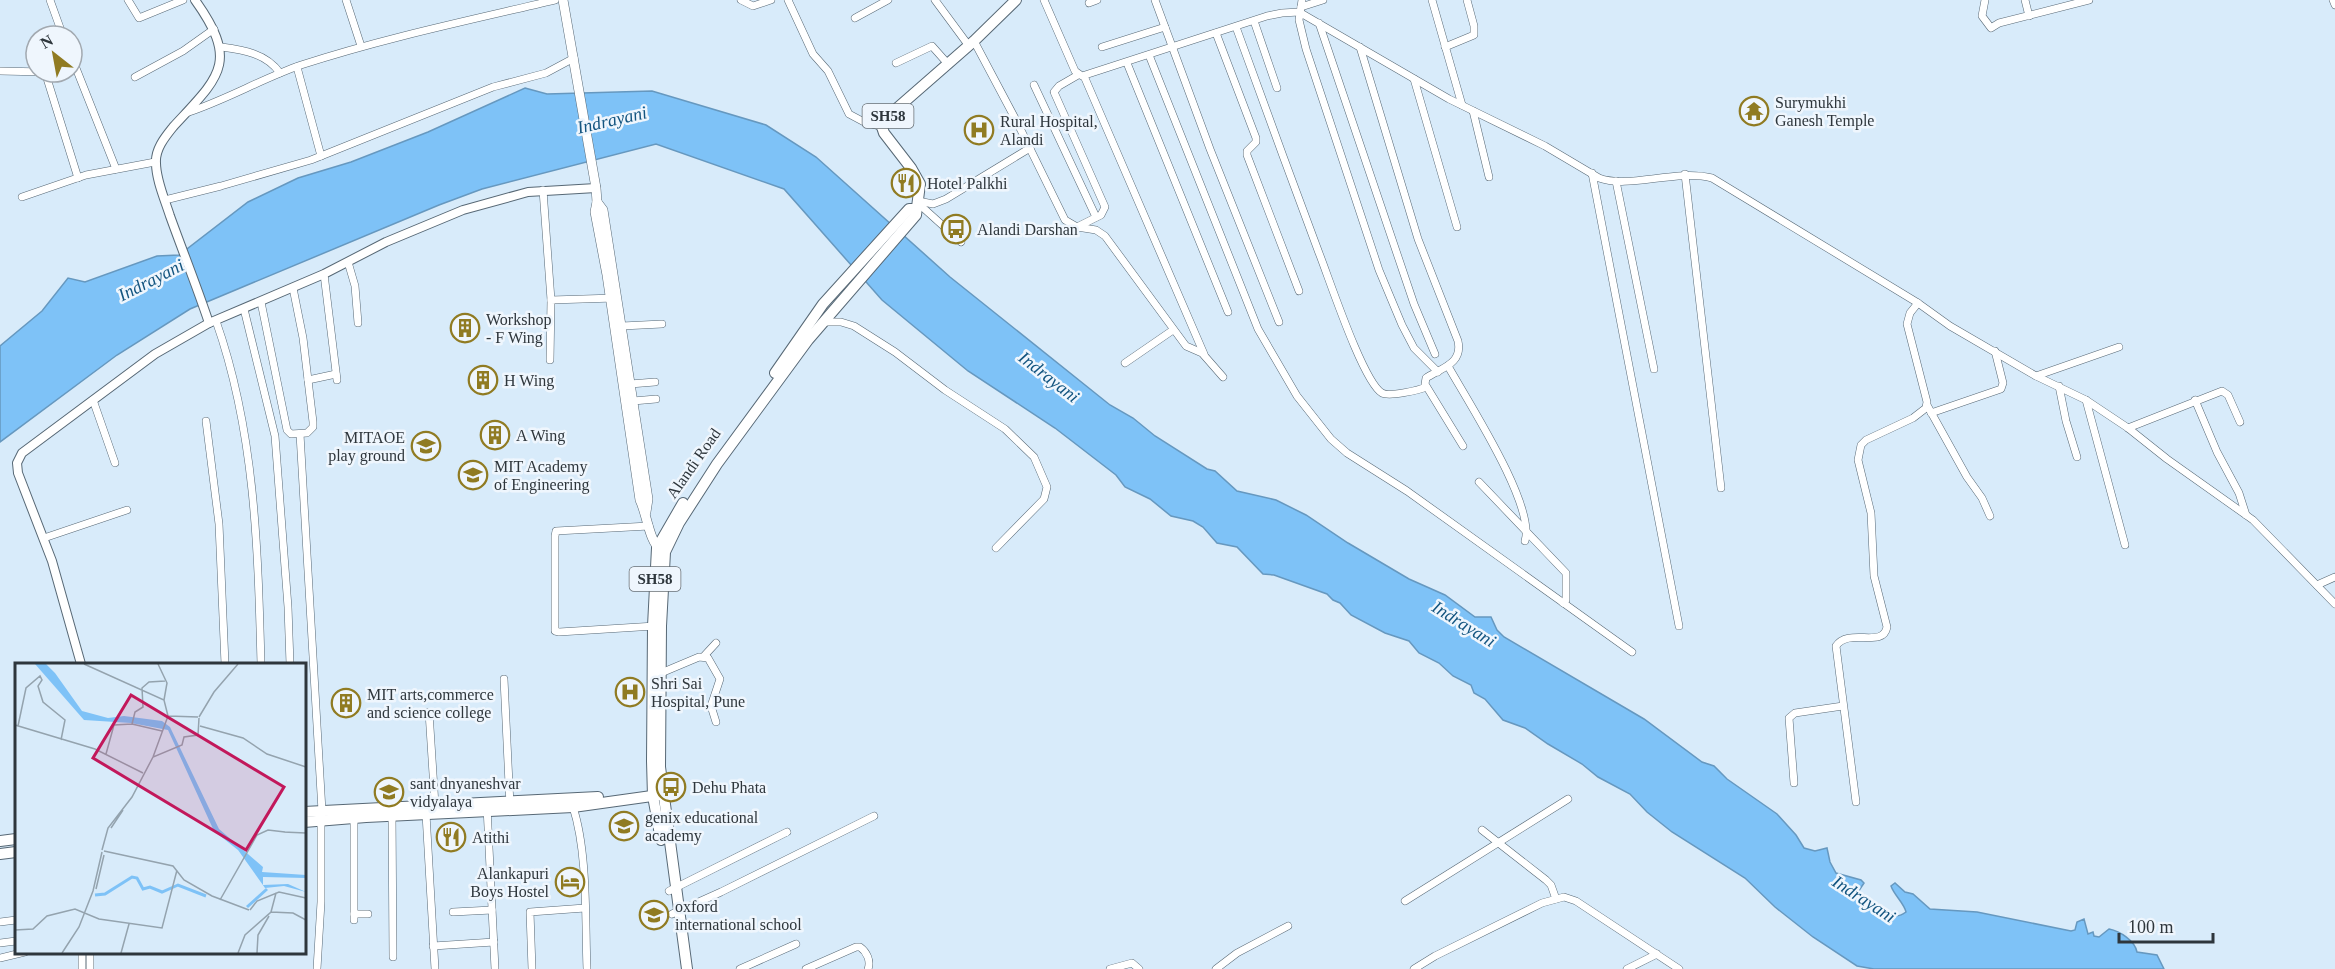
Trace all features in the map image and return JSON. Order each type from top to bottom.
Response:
[{"type":"main road","points":[[563,0],[597,202],[603,210],[608,266],[619,324],[641,476],[648,499],[646,512],[649,526],[661,550]]},
{"type":"main road","name":"SH58","points":[[913,210],[920,184],[882,127],[886,117],[971,44],[1016,0]]},
{"type":"main road","name":"Alandi Road","points":[[657,792],[657,626],[661,550],[718,457],[802,342],[823,304],[913,210]]},
{"type":"main road","name":"Alandi Road","points":[[802,342],[833,311],[913,210]]},
{"type":"main road","name":"Alandi Road","points":[[657,626],[664,576],[661,550]]},
{"type":"main road","name":"SH58","points":[[657,626],[661,673],[657,792]]},
{"type":"main road","points":[[306,821],[321,816],[392,811],[426,814],[657,792]]},
{"type":"main road","points":[[510,806],[573,807],[657,792]]},
{"type":"main road","points":[[657,792],[675,913],[679,969]]},
{"type":"main road","points":[[306,812],[354,818],[435,805],[487,807]]},
{"type":"main road","points":[[0,841],[15,839]]},
{"type":"main road","points":[[0,854],[15,852]]},
{"type":"main road","points":[[675,913],[687,969]]},
{"type":"street","points":[[50,0],[59,24]]},
{"type":"street","points":[[128,0],[139,18],[183,0]]},
{"type":"street","points":[[195,0],[214,29],[221,47],[220,66],[216,78],[164,139],[155,162],[166,202],[210,320],[230,363],[247,450],[254,516],[261,663]]},
{"type":"street","points":[[346,0],[361,46]]},
{"type":"street","points":[[186,113],[225,99],[280,73],[361,46],[555,0]]},
{"type":"street","points":[[741,0],[753,6],[771,0]]},
{"type":"street","points":[[788,0],[813,54],[828,71],[849,114],[864,122],[882,127]]},
{"type":"street","points":[[855,18],[888,0]]},
{"type":"street","points":[[935,0],[971,44],[1030,148],[1065,220],[1077,226],[1096,230],[1105,236],[1186,346],[1204,355]]},
{"type":"street","points":[[1044,0],[1081,75],[1204,355],[1223,377]]},
{"type":"street","points":[[1155,0],[1278,322]]},
{"type":"street","points":[[1077,226],[1104,212],[1103,202],[1054,92],[1059,86],[1081,75],[1127,63],[1323,0]]},
{"type":"street","points":[[1432,0],[1462,105]]},
{"type":"street","points":[[1445,47],[1474,35],[1467,0]]},
{"type":"street","points":[[1985,0],[1982,16],[1991,28],[2089,0]]},
{"type":"street","points":[[2025,0],[2029,16]]},
{"type":"street","points":[[2056,0],[2058,9]]},
{"type":"street","points":[[2333,0],[2335,5]]},
{"type":"street","points":[[1301,6],[1320,23],[1414,79],[1608,181],[1685,174],[1700,175],[1722,183],[1918,303],[1950,326],[2036,376],[2086,400],[2128,428],[2167,459],[2246,515],[2335,603]]},
{"type":"street","points":[[1301,6],[1300,27],[1312,69],[1379,270],[1407,337],[1424,360],[1438,372]]},
{"type":"street","points":[[1254,21],[1277,88]]},
{"type":"street","points":[[1320,23],[1414,304],[1435,354]]},
{"type":"street","points":[[1102,47],[1166,27]]},
{"type":"street","points":[[1236,27],[1334,297],[1368,374],[1376,387],[1387,395],[1426,387]]},
{"type":"street","points":[[135,77],[183,51],[214,29]]},
{"type":"street","points":[[1216,33],[1256,138],[1256,142],[1247,151],[1247,155],[1299,291]]},
{"type":"street","points":[[896,63],[932,46],[948,64]]},
{"type":"street","points":[[221,47],[249,51],[274,64],[280,73]]},
{"type":"street","points":[[1359,47],[1418,239],[1458,341],[1459,353],[1448,366],[1426,378],[1426,387],[1462,446]]},
{"type":"street","points":[[1149,55],[1245,300],[1266,345],[1297,396],[1331,439],[1347,453],[1407,491],[1632,652]]},
{"type":"street","points":[[1127,63],[1228,312]]},
{"type":"street","points":[[166,202],[321,156],[493,87],[575,64]]},
{"type":"street","points":[[297,67],[321,156]]},
{"type":"street","points":[[0,71],[24,72]]},
{"type":"street","points":[[1414,79],[1457,227]]},
{"type":"street","points":[[48,84],[78,178]]},
{"type":"street","points":[[81,84],[116,169]]},
{"type":"street","points":[[1034,85],[1096,217]]},
{"type":"street","points":[[1473,111],[1489,177]]},
{"type":"street","points":[[913,210],[946,199],[1030,148]]},
{"type":"street","points":[[22,197],[78,178],[155,162]]},
{"type":"street","points":[[1592,173],[1678,626]]},
{"type":"street","points":[[1685,174],[1721,488]]},
{"type":"street","points":[[1616,181],[1653,369]]},
{"type":"street","points":[[81,663],[44,538],[18,473],[17,463],[22,453],[155,354],[210,320],[244,309],[293,288],[386,242],[442,218],[515,194],[595,183]]},
{"type":"street","points":[[543,190],[551,300],[550,360]]},
{"type":"street","points":[[913,210],[926,208],[961,242]]},
{"type":"street","points":[[348,262],[355,286],[358,323]]},
{"type":"street","points":[[308,380],[337,377],[324,274]]},
{"type":"street","points":[[261,302],[287,430],[291,434],[308,433],[313,427],[293,288]]},
{"type":"street","points":[[551,300],[614,298]]},
{"type":"street","points":[[1918,303],[1908,318],[1908,330],[1927,405],[1967,477],[1986,505],[1989,516]]},
{"type":"street","points":[[244,309],[275,436],[290,663]]},
{"type":"street","points":[[823,322],[848,323],[895,352],[945,390],[1005,429],[1034,457],[1045,480],[1047,493],[1044,499],[996,548]]},
{"type":"street","points":[[619,324],[662,324]]},
{"type":"street","points":[[1125,363],[1173,330]]},
{"type":"street","points":[[2036,376],[2119,347]]},
{"type":"street","points":[[1931,413],[2001,389],[2003,385],[1995,351]]},
{"type":"street","points":[[1448,366],[1514,487],[1523,510],[1527,530],[1525,541]]},
{"type":"street","points":[[627,380],[655,382]]},
{"type":"street","points":[[2059,386],[2066,421],[2077,457]]},
{"type":"street","points":[[2128,428],[2218,391],[2225,391],[2241,422]]},
{"type":"street","points":[[630,397],[656,399]]},
{"type":"street","points":[[93,400],[115,463]]},
{"type":"street","points":[[2086,400],[2125,545]]},
{"type":"street","points":[[2195,400],[2217,452],[2239,493],[2246,515]]},
{"type":"street","points":[[1856,802],[1836,652],[1838,643],[1849,638],[1881,637],[1887,627],[1874,576],[1871,513],[1858,460],[1859,450],[1866,440],[1913,418],[1927,405]]},
{"type":"street","points":[[206,421],[219,524],[225,663]]},
{"type":"street","points":[[300,434],[321,816],[321,902],[317,969]]},
{"type":"street","points":[[1479,482],[1566,573],[1566,600],[1563,603]]},
{"type":"street","points":[[44,538],[128,510]]},
{"type":"street","points":[[649,526],[556,531],[555,631],[657,626]]},
{"type":"street","points":[[2317,585],[2335,577]]},
{"type":"street","points":[[661,673],[704,656],[716,643]]},
{"type":"street","points":[[704,656],[708,658],[720,679],[711,706],[716,722]]},
{"type":"street","points":[[504,679],[510,806]]},
{"type":"street","points":[[1794,783],[1789,718],[1795,713],[1843,706]]},
{"type":"street","points":[[429,712],[435,805]]},
{"type":"street","points":[[1405,901],[1568,799]]},
{"type":"street","points":[[487,807],[495,969]]},
{"type":"street","points":[[573,807],[579,823],[587,969]]},
{"type":"street","points":[[392,811],[393,957]]},
{"type":"street","points":[[426,814],[435,969]]},
{"type":"street","points":[[675,913],[874,816]]},
{"type":"street","points":[[354,818],[354,917],[368,914]]},
{"type":"street","points":[[1482,830],[1546,880],[1551,885],[1556,898]]},
{"type":"street","points":[[672,890],[787,832]]},
{"type":"street","points":[[1414,969],[1435,956],[1542,903],[1564,897],[1576,901],[1679,969]]},
{"type":"street","points":[[532,969],[530,912],[585,908]]},
{"type":"street","points":[[453,912],[492,910]]},
{"type":"street","points":[[0,922],[15,920]]},
{"type":"street","points":[[1215,969],[1237,952],[1287,926]]},
{"type":"street","points":[[0,943],[15,941]]},
{"type":"street","points":[[433,946],[494,942]]},
{"type":"street","points":[[740,969],[796,944]]},
{"type":"street","points":[[806,969],[856,947],[860,947],[867,955],[868,969]]},
{"type":"street","points":[[0,958],[17,954]]},
{"type":"street","points":[[1627,969],[1657,954]]},
{"type":"street","points":[[1110,969],[1132,963],[1139,969]]},
{"type":"water","name":"Indrayani","points":[[525,88],[547,94],[652,91],[766,125],[816,157],[950,277],[1110,405],[1133,418],[1155,436],[1207,469],[1215,471],[1237,491],[1276,500],[1306,515],[1409,579],[1445,595],[1475,617],[1491,617],[1497,630],[1504,637],[1644,719],[1702,762],[1714,766],[1727,779],[1777,814],[1796,835],[1804,848],[1815,851],[1827,848],[1830,862],[1836,873],[1861,880],[1864,883],[1858,892],[1868,902],[1892,915],[1902,915],[1906,912],[1891,886],[1895,883],[1905,892],[1913,894],[1930,909],[1977,912],[2071,931],[2075,930],[2077,922],[2084,919],[2088,934],[2093,932],[2094,936],[2099,937],[2109,929],[2118,932],[2130,940],[2137,952],[2157,955],[2164,969],[1874,969],[1857,966],[1813,937],[1775,907],[1745,878],[1672,832],[1647,812],[1630,794],[1598,777],[1582,764],[1525,728],[1503,720],[1485,699],[1474,693],[1471,685],[1453,676],[1439,663],[1419,653],[1409,641],[1385,633],[1351,615],[1327,594],[1274,575],[1263,574],[1237,547],[1217,543],[1203,527],[1193,521],[1171,516],[1150,499],[1125,487],[1116,475],[1055,428],[968,371],[882,300],[784,189],[656,144],[482,189],[190,309],[117,355],[0,442],[0,346],[42,311],[68,278],[85,282],[157,256],[179,255],[248,202],[298,178],[351,162],[428,132]]},
{"type":"place","name":"Surymukhi Ganesh Temple","points":[[1754,111]]},
{"type":"place","name":"Rural Hospital, Alandi","points":[[979,130]]},
{"type":"place","name":"Hotel Palkhi","points":[[906,183]]},
{"type":"place","name":"Alandi Darshan","points":[[956,229]]},
{"type":"place","name":"Workshop - F Wing","points":[[465,328]]},
{"type":"place","name":"H Wing","points":[[483,380]]},
{"type":"place","name":"A Wing","points":[[495,435]]},
{"type":"place","name":"MITAOE play ground","points":[[426,446]]},
{"type":"place","name":"MIT Academy of Engineering","points":[[473,475]]},
{"type":"place","name":"Shri Sai Hospital, Pune","points":[[630,692]]},
{"type":"place","name":"MIT arts,commerce and science college","points":[[346,703]]},
{"type":"place","name":"Dehu Phata","points":[[671,787]]},
{"type":"place","name":"sant dnyaneshvar vidyalaya","points":[[389,792]]},
{"type":"place","name":"genix educational academy","points":[[624,826]]},
{"type":"place","name":"Atithi","points":[[451,837]]},
{"type":"place","name":"Alankapuri Boys Hostel","points":[[570,882]]},
{"type":"place","name":"oxford international school","points":[[654,915]]}]
